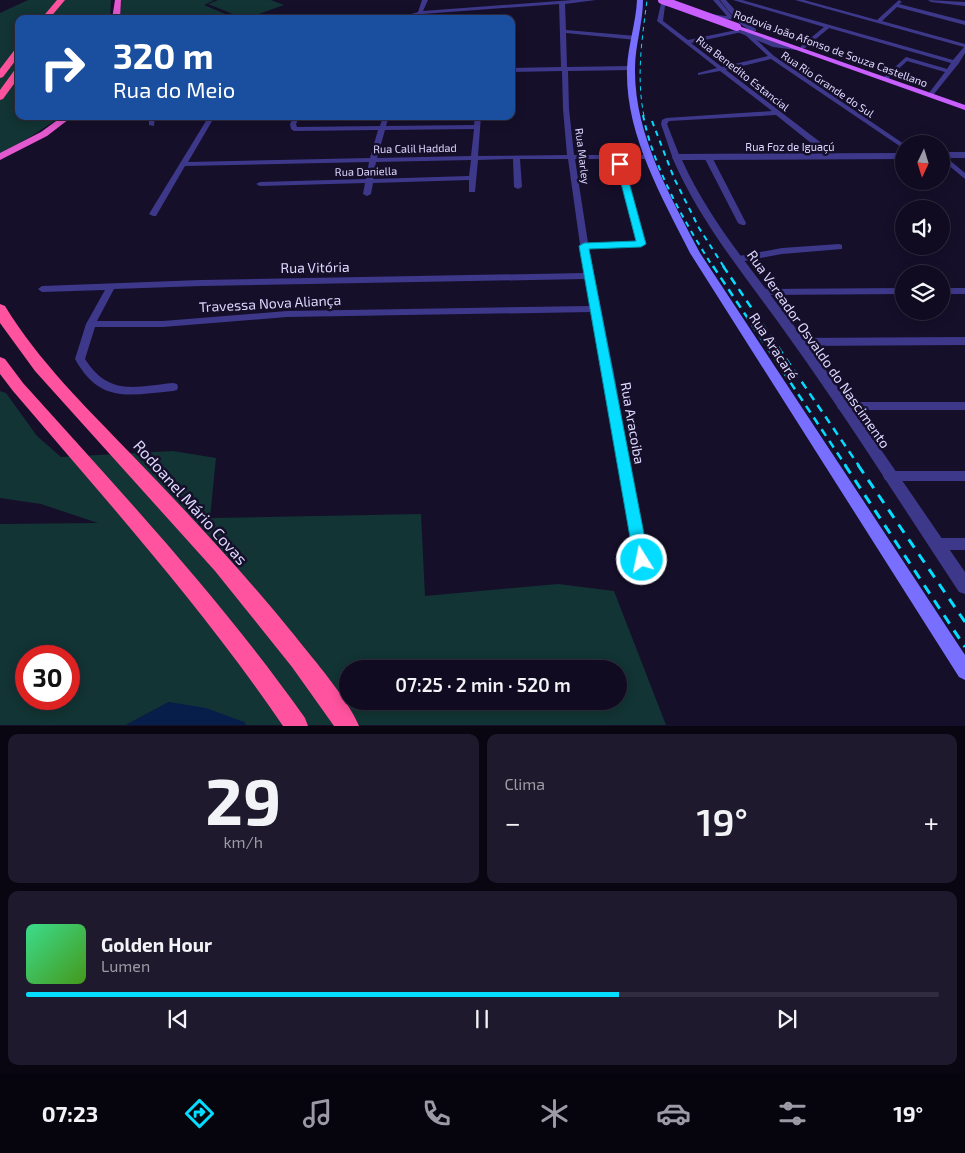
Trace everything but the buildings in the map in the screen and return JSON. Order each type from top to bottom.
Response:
[{"type":"highway","points":[[48,15],[61,0]]},
{"type":"highway","points":[[116,15],[118,0]]},
{"type":"highway","points":[[0,75],[15,55]]},
{"type":"highway","points":[[0,98],[15,76]]},
{"type":"highway","points":[[0,157],[39,137],[63,120]]},
{"type":"highway","name":"Rodoanel Mário Covas","points":[[0,309],[18,338],[44,372],[210,549],[275,626],[312,674],[348,726]]},
{"type":"highway","points":[[0,363],[18,387],[230,632],[297,726]]},
{"type":"main road","name":"Rodovia João Afonso de Souza Castellano","points":[[662,0],[741,29],[887,77],[965,106]]},
{"type":"main road","name":"Rua Aracaré","points":[[637,5],[636,38],[631,68],[635,107],[648,157],[660,184],[695,253],[965,671]]},
{"type":"main road","name":"Rodovia João Afonso de Souza Castellano","points":[[741,29],[754,30],[965,106]]},
{"type":"street","points":[[419,15],[425,0]]},
{"type":"street","points":[[473,10],[475,0]]},
{"type":"street","points":[[428,15],[473,10],[492,11],[521,3],[562,3],[593,0]]},
{"type":"street","points":[[670,1],[731,18],[716,0]]},
{"type":"street","points":[[723,0],[741,20],[754,30]]},
{"type":"street","points":[[736,0],[956,63]]},
{"type":"street","points":[[798,0],[965,48],[956,63],[932,93]]},
{"type":"street","points":[[878,22],[901,0]]},
{"type":"street","points":[[932,0],[965,4]]},
{"type":"street","points":[[670,1],[689,12],[741,29]]},
{"type":"street","name":"Rua Benedito Estancial","points":[[670,1],[663,5],[660,21],[834,157]]},
{"type":"street","name":"Rua Marley","points":[[562,3],[571,156],[584,246]]},
{"type":"street","points":[[896,5],[965,23]]},
{"type":"street","points":[[800,48],[828,26]]},
{"type":"street","points":[[686,42],[741,29]]},
{"type":"street","name":"Rua Rio Grande do Sul","points":[[741,29],[772,57],[895,141]]},
{"type":"street","points":[[564,31],[636,38]]},
{"type":"street","points":[[700,74],[772,57]]},
{"type":"street","points":[[887,77],[904,59],[949,71]]},
{"type":"street","points":[[515,70],[631,68]]},
{"type":"street","name":"Rua Vereador Osvaldo do Nascimento","points":[[779,113],[677,117],[664,121],[676,157],[700,205],[799,342],[965,586]]},
{"type":"street","points":[[152,120],[152,125]]},
{"type":"street","points":[[152,214],[210,120]]},
{"type":"street","points":[[296,120],[293,127],[299,130],[477,127]]},
{"type":"street","points":[[367,194],[373,160],[385,120]]},
{"type":"street","points":[[472,190],[478,120]]},
{"type":"street","points":[[950,156],[965,155]]},
{"type":"street","name":"Rua Calil Haddad","points":[[182,164],[571,156],[648,157]]},
{"type":"street","name":"Rua Foz de Iguaçú","points":[[676,157],[895,156]]},
{"type":"street","points":[[516,157],[518,187]]},
{"type":"street","points":[[584,246],[641,244],[619,157]]},
{"type":"street","points":[[708,157],[742,223]]},
{"type":"street","points":[[950,164],[965,177]]},
{"type":"street","name":"Rua Daniella","points":[[260,184],[473,178]]},
{"type":"street","name":"Rua Aracoiba","points":[[584,246],[644,576]]},
{"type":"street","points":[[739,259],[782,251],[839,247]]},
{"type":"street","name":"Rua Vitória","points":[[42,289],[589,276]]},
{"type":"street","points":[[111,286],[91,324],[80,359],[88,375],[101,386],[121,391],[174,387]]},
{"type":"street","points":[[764,292],[895,291]]},
{"type":"street","points":[[950,291],[965,291]]},
{"type":"street","name":"Travessa Nova Aliança","points":[[91,324],[163,324],[286,314],[595,309]]},
{"type":"street","points":[[799,342],[965,341]]},
{"type":"street","points":[[842,406],[965,406]]},
{"type":"street","points":[[889,476],[965,476]]},
{"type":"street","points":[[936,544],[965,544]]},
{"type":"green space","points":[[28,0],[111,0],[110,15],[15,15],[15,120],[56,120],[0,154],[0,13]]},
{"type":"green space","points":[[121,0],[214,0],[204,5],[228,15],[120,15]]},
{"type":"green space","points":[[218,0],[271,0],[284,5],[256,15],[235,15],[208,4]]},
{"type":"green space","points":[[0,391],[6,393],[37,436],[61,457],[173,451],[216,458],[210,518],[421,514],[425,596],[558,584],[614,591],[666,725],[246,725],[244,722],[169,702],[126,725],[0,725],[0,524],[98,523],[41,504],[0,498]]},
{"type":"water","points":[[169,702],[206,708],[244,722],[246,725],[126,725]]},
{"type":"railway","points":[[644,116],[640,72],[647,0]]},
{"type":"railway","points":[[643,115],[654,155],[662,175],[691,232],[713,267]]},
{"type":"railway","points":[[652,121],[674,178],[699,228],[724,267]]},
{"type":"railway","points":[[713,266],[846,466]]},
{"type":"railway","points":[[723,266],[859,466]]},
{"type":"railway","points":[[845,465],[965,647]]},
{"type":"railway","points":[[858,465],[965,622]]},
{"type":"route","points":[[620,164],[641,244],[631,246],[584,246],[642,560]]}]
